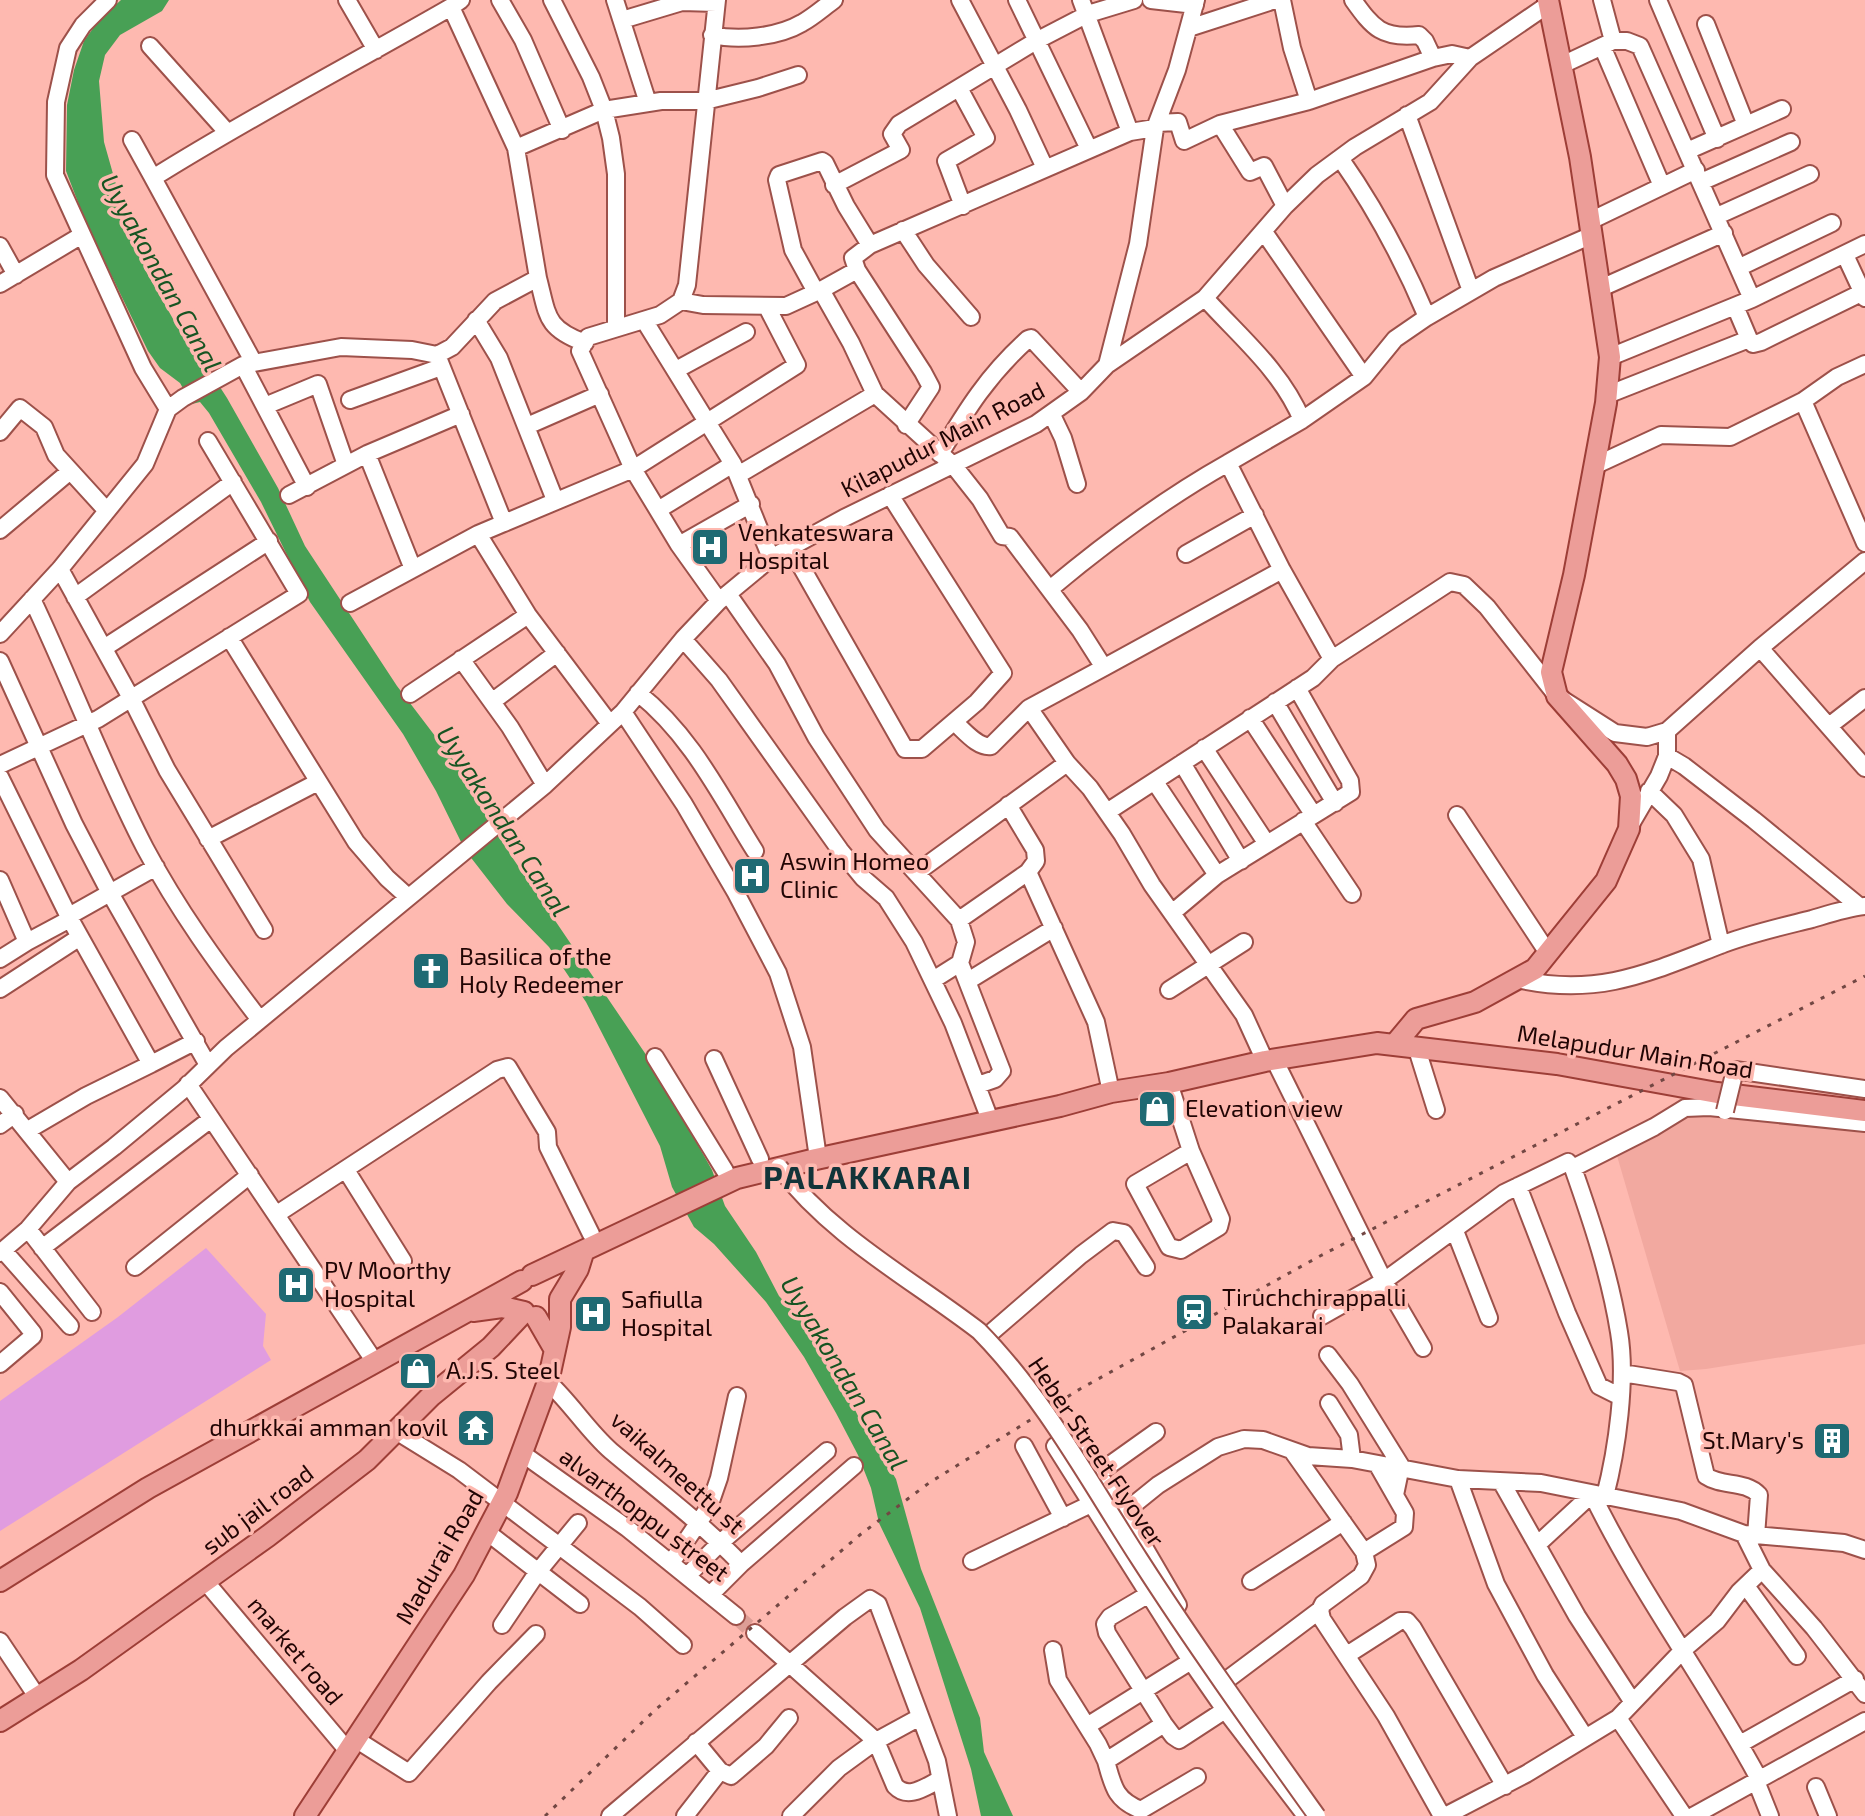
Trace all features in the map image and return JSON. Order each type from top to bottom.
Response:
[{"type":"main road","points":[[1406,1045],[1416,1019],[1475,1002],[1535,969],[1606,881],[1629,829],[1631,796],[1626,779],[1617,764],[1557,696],[1551,672],[1574,575],[1607,395],[1610,357],[1591,228],[1548,2]]},
{"type":"main road","name":"Melapudur Main Road","points":[[1406,1045],[1461,1040],[1720,1081],[1865,1099]]},
{"type":"main road","name":"Melapudur Main Road","points":[[590,1244],[737,1178],[779,1167],[1060,1106],[1111,1092],[1169,1083],[1269,1060],[1377,1043],[1557,1064],[1717,1093],[1865,1111]]},
{"type":"main road","points":[[0,1581],[148,1488],[590,1244]]},
{"type":"main road","points":[[473,1311],[502,1307],[530,1315],[549,1315],[590,1244]]},
{"type":"main road","points":[[555,1350],[517,1301],[518,1287],[527,1278],[546,1276],[557,1285],[560,1299]]},
{"type":"main road","name":"Madurai Road","points":[[305,1816],[464,1575],[487,1532],[523,1454],[548,1382],[560,1327],[560,1299]]},
{"type":"main road","name":"sub jail road","points":[[0,1721],[81,1670],[367,1460],[431,1396],[530,1315]]},
{"type":"street","points":[[108,0],[83,25],[68,48],[56,102],[55,175],[143,368],[168,409]]},
{"type":"street","points":[[347,0],[376,50]]},
{"type":"street","points":[[500,0],[523,40],[562,130]]},
{"type":"street","points":[[552,0],[604,110],[616,174],[616,328]]},
{"type":"street","points":[[615,0],[648,103]]},
{"type":"street","points":[[712,35],[750,37],[790,28],[834,0]]},
{"type":"street","points":[[960,0],[1045,168]]},
{"type":"street","points":[[1017,0],[1089,149]]},
{"type":"street","points":[[834,185],[901,150],[892,134],[893,128],[1036,41],[1084,7],[1134,0]]},
{"type":"street","points":[[1151,0],[1195,2]]},
{"type":"street","points":[[1189,28],[1275,0]]},
{"type":"street","points":[[1282,0],[1292,48],[1309,101]]},
{"type":"street","points":[[1353,0],[1372,26],[1391,35],[1419,35],[1433,58]]},
{"type":"street","points":[[1602,0],[1608,44],[1662,186]]},
{"type":"street","points":[[1658,0],[1717,139]]},
{"type":"street","points":[[622,20],[682,2],[716,1],[687,285],[681,301],[660,315],[588,337],[580,351],[633,469],[679,545],[777,664],[798,706],[877,830],[959,920],[966,942],[960,963],[1002,1071],[995,1079],[978,1085]]},
{"type":"street","points":[[153,178],[227,132],[376,50],[455,2],[516,148],[538,278],[551,323],[561,334],[585,343]]},
{"type":"street","name":"Kilapudur Main Road","points":[[2,1252],[28,1229],[68,1182],[114,1147],[260,1020],[545,785],[623,712],[683,639],[771,558],[1052,415],[1081,392],[1107,365],[1138,244],[1156,126],[1195,2]]},
{"type":"street","points":[[1107,365],[1205,298],[1285,206],[1317,175],[1442,91],[1470,58],[1548,2]]},
{"type":"street","points":[[1084,7],[1130,132]]},
{"type":"street","points":[[1706,24],[1746,125]]},
{"type":"street","points":[[1562,65],[1608,44],[1627,41],[1640,46],[1752,299]]},
{"type":"street","points":[[150,46],[227,132]]},
{"type":"street","points":[[906,425],[931,387],[857,270],[853,258],[870,245],[1139,128],[1178,122],[1184,141],[1220,124],[1309,101],[1433,58],[1452,54],[1470,58]]},
{"type":"street","points":[[516,148],[604,110],[648,103],[705,101],[798,75]]},
{"type":"street","points":[[959,88],[986,138],[946,161],[963,206]]},
{"type":"street","points":[[1687,151],[1782,109]]},
{"type":"street","points":[[1407,115],[1471,291]]},
{"type":"street","points":[[1220,124],[1250,172],[1264,166],[1285,206]]},
{"type":"street","points":[[132,140],[194,250],[265,406],[307,487]]},
{"type":"street","points":[[1050,589],[1182,490],[1302,420],[1364,377],[1395,339],[1427,317],[1544,255],[1662,186],[1791,142]]},
{"type":"street","points":[[1340,158],[1399,252],[1427,317]]},
{"type":"street","points":[[870,245],[822,161],[777,177],[793,250],[851,343],[875,394],[954,466],[980,499],[1002,536],[1010,537],[1050,589],[1103,668]]},
{"type":"street","points":[[1717,216],[1810,174]]},
{"type":"street","points":[[1740,267],[1832,223]]},
{"type":"street","points":[[903,230],[926,265],[971,317]]},
{"type":"street","points":[[1264,232],[1364,377]]},
{"type":"street","points":[[1601,288],[1724,233]]},
{"type":"street","points":[[0,284],[82,235]]},
{"type":"street","points":[[1610,357],[1752,299],[1865,244]]},
{"type":"street","points":[[0,246],[16,275]]},
{"type":"street","points":[[1735,306],[1749,339],[1753,344],[1761,342],[1864,294],[1845,255]]},
{"type":"street","points":[[681,301],[703,305],[786,306],[857,270]]},
{"type":"street","points":[[350,400],[439,361],[495,301],[538,278]]},
{"type":"street","points":[[1205,298],[1272,368],[1302,420]]},
{"type":"street","points":[[350,603],[478,534],[633,469],[797,365],[767,307]]},
{"type":"street","points":[[476,320],[499,358],[555,500]]},
{"type":"street","points":[[644,320],[736,470],[771,558]]},
{"type":"street","points":[[676,370],[746,332]]},
{"type":"street","points":[[940,454],[974,397],[989,382],[996,368],[1028,339],[1040,346],[1081,392]]},
{"type":"street","points":[[1607,395],[1749,339]]},
{"type":"street","points":[[2,626],[60,569],[145,464],[168,409],[220,375],[248,364],[341,347],[412,350],[439,361],[504,523]]},
{"type":"street","points":[[1594,466],[1661,435],[1730,437],[1803,401],[1837,377],[1865,364]]},
{"type":"street","points":[[265,406],[318,384],[346,465]]},
{"type":"street","points":[[527,426],[600,394]]},
{"type":"street","points":[[658,510],[875,394]]},
{"type":"street","points":[[1803,401],[1865,543]]},
{"type":"street","points":[[0,432],[20,408],[44,427],[56,455],[107,511]]},
{"type":"street","points":[[289,495],[367,454],[461,414]]},
{"type":"street","points":[[1052,415],[1063,438],[1077,484]]},
{"type":"street","points":[[0,765],[87,725],[299,594],[208,441]]},
{"type":"street","points":[[367,454],[413,569]]},
{"type":"street","points":[[1228,463],[1282,570],[1332,659]]},
{"type":"street","points":[[0,530],[69,472]]},
{"type":"street","points":[[75,597],[233,482]]},
{"type":"street","points":[[790,547],[905,749],[922,749],[977,702],[1003,673],[890,495]]},
{"type":"street","points":[[679,545],[751,504]]},
{"type":"street","points":[[1186,554],[1255,515]]},
{"type":"street","points":[[478,534],[528,615],[610,724]]},
{"type":"street","points":[[104,648],[269,541]]},
{"type":"street","points":[[1107,812],[1313,678],[1332,659],[1450,582],[1464,585],[1487,607],[1557,696],[1615,733],[1647,737],[1667,731],[1865,561]]},
{"type":"street","points":[[60,569],[167,770],[264,930]]},
{"type":"street","points":[[954,722],[979,744],[991,746],[1029,708],[1282,570]]},
{"type":"street","points":[[32,599],[112,781],[156,867],[196,936],[260,1020]]},
{"type":"street","points":[[410,694],[528,615]]},
{"type":"street","points":[[229,637],[356,842],[408,897]]},
{"type":"street","points":[[683,639],[719,680],[840,850],[863,878],[886,898],[914,942],[933,980],[987,1112]]},
{"type":"street","points":[[1760,648],[1865,768]]},
{"type":"street","points":[[493,701],[557,653]]},
{"type":"street","points":[[461,659],[493,701],[545,785]]},
{"type":"street","points":[[0,661],[74,824],[208,1065]]},
{"type":"street","points":[[1172,913],[1217,875],[1351,792],[1353,786],[1297,688]]},
{"type":"street","points":[[638,693],[680,734],[710,775],[755,851]]},
{"type":"street","points":[[1829,726],[1865,698]]},
{"type":"street","points":[[1275,702],[1335,803]]},
{"type":"street","points":[[1029,708],[1067,763],[1107,812],[1172,913],[1244,1015],[1384,1281],[1423,1348]]},
{"type":"street","points":[[623,712],[691,817],[778,973],[802,1047],[817,1151]]},
{"type":"street","points":[[1250,718],[1352,894]]},
{"type":"street","points":[[1629,829],[1667,756],[1667,731]]},
{"type":"street","points":[[1204,748],[1267,844]]},
{"type":"street","points":[[1667,756],[1684,766],[1862,906]]},
{"type":"street","points":[[916,873],[1067,763]]},
{"type":"street","points":[[1182,763],[1241,861]]},
{"type":"street","points":[[0,777],[69,918],[151,1064]]},
{"type":"street","points":[[208,839],[318,782]]},
{"type":"street","points":[[1155,782],[1217,875]]},
{"type":"street","points":[[1649,791],[1674,815],[1701,859],[1721,945]]},
{"type":"street","points":[[959,920],[1028,872],[1036,861],[1035,850],[1008,805]]},
{"type":"street","points":[[1457,815],[1548,953]]},
{"type":"street","points":[[0,959],[156,867]]},
{"type":"street","points":[[1028,872],[1096,1022],[1111,1092]]},
{"type":"street","points":[[0,880],[27,942]]},
{"type":"street","points":[[1517,979],[1543,985],[1581,986],[1624,981],[1721,945],[1862,906]]},
{"type":"street","points":[[968,981],[1054,928]]},
{"type":"street","points":[[0,989],[80,937]]},
{"type":"street","points":[[1169,990],[1244,942]]},
{"type":"street","points":[[933,980],[960,963]]},
{"type":"street","points":[[28,1130],[86,1096],[196,1041]]},
{"type":"street","points":[[1406,1045],[1436,1110]]},
{"type":"street","points":[[655,1057],[725,1171]]},
{"type":"street","points":[[714,1059],[760,1159]]},
{"type":"street","points":[[277,1214],[497,1070],[508,1067],[547,1132],[548,1147],[590,1244]]},
{"type":"street","points":[[1725,1111],[1735,1070],[1865,1089]]},
{"type":"street","points":[[1169,1083],[1191,1151],[1221,1223],[1181,1250],[1175,1250],[1169,1247],[1135,1184],[1191,1151]]},
{"type":"street","points":[[188,1084],[375,1362]]},
{"type":"street","points":[[0,1098],[68,1182]]},
{"type":"street","points":[[1573,1168],[1685,1108],[1709,1107],[1865,1123]]},
{"type":"street","points":[[0,1125],[15,1114]]},
{"type":"street","points":[[42,1248],[211,1119]]},
{"type":"street","points":[[1322,1316],[1384,1281],[1492,1201],[1568,1162],[1573,1168],[1601,1248],[1620,1335],[1622,1373],[1614,1464],[1599,1495],[1538,1544]]},
{"type":"street","name":"Heber Street Flyover","points":[[779,1167],[818,1212],[961,1317],[997,1349],[1073,1456],[1192,1640],[1317,1816]]},
{"type":"street","points":[[346,1170],[403,1261]]},
{"type":"street","points":[[135,1267],[250,1175]]},
{"type":"street","points":[[1518,1186],[1599,1386],[1619,1396]]},
{"type":"street","points":[[28,1229],[92,1312]]},
{"type":"street","points":[[993,1331],[1113,1231],[1124,1233],[1146,1267]]},
{"type":"street","points":[[1455,1231],[1489,1318]]},
{"type":"street","points":[[2,1252],[70,1326]]},
{"type":"street","points":[[0,1292],[33,1336],[0,1364]]},
{"type":"street","points":[[1328,1355],[1350,1384],[1401,1466],[1395,1495]]},
{"type":"street","points":[[1622,1373],[1684,1385],[1706,1476],[1712,1480],[1746,1486],[1759,1495],[1750,1535],[1762,1570],[1814,1628],[1865,1694]]},
{"type":"street","name":"vaikalmeettu st","points":[[548,1382],[569,1401],[608,1448],[699,1523],[741,1564]]},
{"type":"street","points":[[671,1563],[709,1507],[719,1478],[737,1396]]},
{"type":"street","points":[[1329,1403],[1349,1435],[1352,1459]]},
{"type":"street","points":[[396,1431],[459,1470],[640,1607],[683,1645]]},
{"type":"street","points":[[1070,1432],[1123,1511],[1189,1622],[1326,1816]]},
{"type":"street","points":[[1097,1474],[1156,1432]]},
{"type":"street","points":[[1106,1527],[1158,1485],[1218,1447],[1244,1439],[1263,1440],[1308,1456],[1401,1466],[1458,1479],[1541,1483],[1681,1511],[1750,1535],[1844,1543],[1865,1550]]},
{"type":"street","points":[[1024,1446],[1063,1518]]},
{"type":"street","points":[[1055,1446],[1191,1661],[1306,1816]]},
{"type":"street","points":[[687,1576],[720,1543],[827,1451]]},
{"type":"street","points":[[1228,1679],[1320,1610],[1323,1604],[1361,1576],[1367,1565],[1364,1552],[1293,1452]]},
{"type":"street","name":"alvarthoppu street","points":[[523,1454],[627,1528],[736,1616]]},
{"type":"street","points":[[1364,1552],[1404,1527],[1405,1513],[1377,1464]]},
{"type":"street","points":[[710,1595],[741,1564],[854,1466]]},
{"type":"street","points":[[1458,1479],[1496,1584],[1545,1675],[1585,1737]]},
{"type":"street","points":[[1502,1483],[1585,1629],[1632,1701]]},
{"type":"street","points":[[1599,1495],[1608,1527],[1740,1744],[1770,1816]]},
{"type":"street","points":[[972,1561],[1091,1504]]},
{"type":"street","points":[[1251,1581],[1343,1522]]},
{"type":"street","points":[[502,1625],[537,1573],[578,1523]]},
{"type":"street","points":[[487,1532],[580,1604]]},
{"type":"street","points":[[1320,1610],[1322,1619],[1421,1774],[1444,1816],[1467,1811],[1618,1718],[1683,1650],[1717,1621],[1762,1570]]},
{"type":"street","name":"market road","points":[[205,1581],[352,1746],[409,1773],[536,1634]]},
{"type":"street","points":[[1746,1586],[1797,1656]]},
{"type":"street","points":[[1149,1594],[1110,1617],[1105,1624],[1107,1633],[1164,1724],[1179,1740],[1225,1710]]},
{"type":"street","points":[[610,1816],[870,1599],[874,1600],[937,1761],[948,1816]]},
{"type":"street","points":[[1347,1655],[1400,1621],[1407,1621],[1438,1668],[1505,1786]]},
{"type":"street","points":[[755,1633],[876,1741],[900,1792],[908,1794],[939,1780]]},
{"type":"street","points":[[0,1641],[38,1698]]},
{"type":"street","points":[[1053,1650],[1058,1680],[1087,1726],[1106,1761],[1113,1787],[1125,1803],[1141,1810],[1197,1777]]},
{"type":"street","points":[[1087,1726],[1191,1661]]},
{"type":"street","points":[[1740,1744],[1855,1679]]},
{"type":"street","points":[[791,1816],[839,1768],[876,1741],[920,1717]]},
{"type":"street","points":[[696,1742],[720,1771],[731,1776],[789,1718]]},
{"type":"street","points":[[1618,1718],[1693,1815],[1865,1721]]},
{"type":"street","points":[[1106,1761],[1164,1724]]},
{"type":"street","points":[[685,1816],[720,1771]]},
{"type":"street","points":[[1816,1787],[1828,1816]]},
{"type":"shaded area","points":[[121,0],[169,0],[162,11],[120,35],[105,55],[99,81],[104,142],[117,188],[138,236],[144,268],[193,354],[209,370],[227,398],[278,488],[305,546],[397,686],[467,778],[483,811],[514,860],[653,1065],[712,1170],[725,1206],[756,1252],[779,1296],[801,1320],[834,1367],[859,1418],[896,1479],[921,1569],[980,1718],[984,1752],[1013,1816],[981,1816],[971,1769],[920,1608],[879,1523],[871,1488],[858,1455],[804,1357],[766,1302],[714,1244],[694,1227],[672,1187],[660,1146],[586,1002],[549,947],[507,904],[465,850],[403,734],[310,602],[261,502],[209,413],[200,402],[192,404],[180,383],[160,368],[148,351],[86,223],[66,171],[67,105],[74,70],[84,41],[99,20]]},
{"type":"shaded area","points":[[1708,1110],[1716,1118],[1865,1128],[1865,1344],[1680,1371],[1615,1149],[1661,1132],[1691,1112]]},
{"type":"shaded area","points":[[206,1248],[266,1314],[263,1346],[271,1360],[0,1531],[0,1401],[118,1317]]},
{"type":"tunnel","points":[[736,1616],[755,1633]]},
{"type":"railway","points":[[545,1816],[654,1711],[861,1534],[929,1483],[1080,1389],[1320,1256],[1865,976]]},
{"type":"place","name":"Venkateswara Hospital","points":[[710,547]]},
{"type":"place","name":"Aswin Homeo Clinic","points":[[752,876]]},
{"type":"place","name":"Basilica of the Holy Redeemer","points":[[431,971]]},
{"type":"place","name":"Elevation view","points":[[1157,1109]]},
{"type":"place","name":"PV Moorthy Hospital","points":[[296,1285]]},
{"type":"place","name":"Tiruchchirappalli Palakarai","points":[[1194,1312]]},
{"type":"place","name":"Safiulla Hospital","points":[[593,1314]]},
{"type":"place","name":"A.J.S. Steel","points":[[418,1371]]},
{"type":"place","name":"dhurkkai amman kovil","points":[[476,1428]]},
{"type":"place","name":"St.Mary's","points":[[1832,1441]]},
{"type":"district","name":"PALAKKARAI","points":[[868,1178]]},
{"type":"water label","name":"Uyyakondan Canal","points":[[161,273]]},
{"type":"water label","name":"Uyyakondan Canal","points":[[503,821]]},
{"type":"water label","name":"Uyyakondan Canal","points":[[844,1373]]}]
